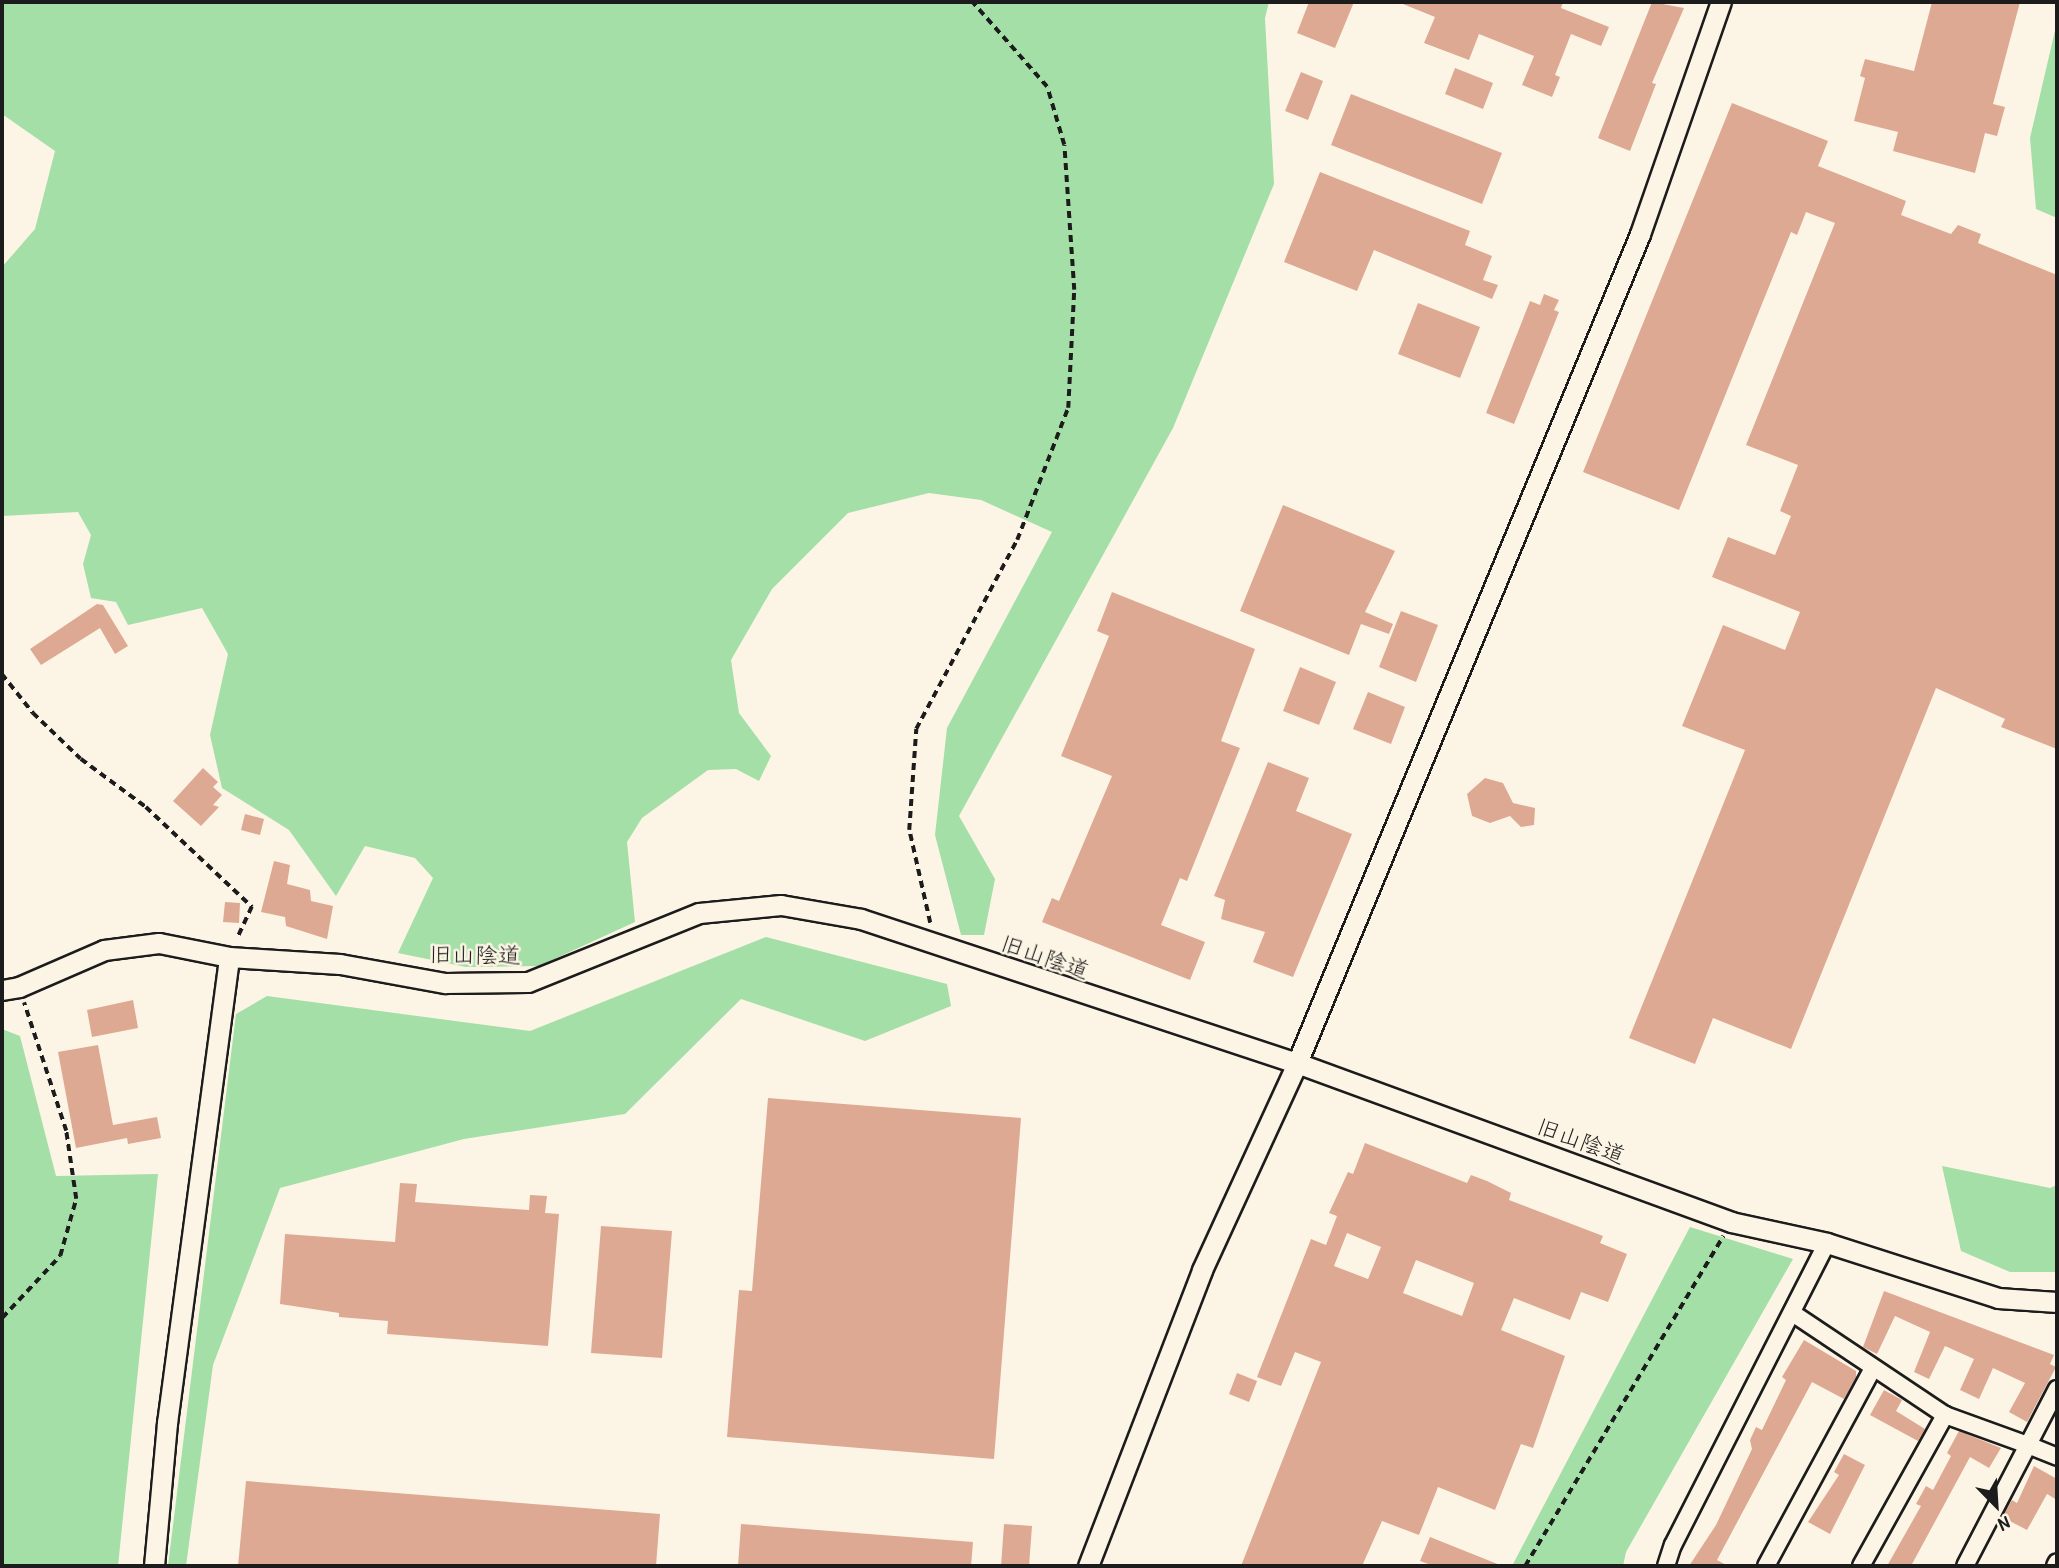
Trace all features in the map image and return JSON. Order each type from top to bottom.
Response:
[{"type":"street","points":[[1088,1566],[1202,1270],[1297,1063],[1640,234],[1721,2]]},
{"type":"street","name":"旧山陰道","points":[[10,988],[104,950],[159,943],[229,957],[340,964],[445,983],[528,982],[699,913],[781,905],[861,919],[1297,1063],[1731,1222],[1827,1243],[1998,1298],[2057,1302]]},
{"type":"street","points":[[155,1566],[167,1423],[229,957]]},
{"type":"street","points":[[1666,1566],[1673,1545],[1794,1314],[1827,1243]]},
{"type":"street","points":[[1794,1314],[1872,1370],[1945,1415],[2057,1457]]},
{"type":"street","points":[[1766,1566],[1872,1370]]},
{"type":"street","points":[[1965,1566],[2057,1389]]},
{"type":"street","points":[[1861,1566],[1945,1415]]},
{"type":"street","points":[[2055,1566],[2057,1562]]},
{"type":"path","points":[[934,945],[909,830],[916,729],[1017,540],[1068,408],[1073,303],[1064,145],[1047,87],[972,2]]},
{"type":"path","points":[[2,674],[33,713],[82,760],[146,807],[252,907],[229,957]]},
{"type":"path","points":[[2,1318],[60,1256],[76,1199],[66,1131],[10,988]]},
{"type":"path","points":[[1525,1566],[1731,1222]]},
{"type":"green space","points":[[2,2],[1269,2],[1265,18],[1274,184],[1173,428],[959,816],[995,879],[984,935],[961,935],[935,835],[947,728],[1052,532],[981,500],[929,493],[848,513],[772,589],[731,660],[739,713],[771,756],[759,781],[736,769],[708,770],[642,818],[627,842],[635,922],[539,966],[466,967],[398,953],[433,878],[415,858],[365,846],[336,896],[289,830],[222,788],[210,735],[228,654],[202,608],[128,625],[116,602],[91,598],[83,564],[91,535],[78,512],[2,516],[2,267],[35,229],[55,151],[2,114]]},
{"type":"green space","points":[[2057,22],[2057,218],[2036,209],[2030,138]]},
{"type":"green space","points":[[766,937],[947,984],[951,1006],[865,1041],[741,999],[625,1114],[464,1139],[280,1188],[213,1365],[186,1566],[168,1566],[236,1014],[267,996],[530,1031]]},
{"type":"green space","points":[[2,1029],[20,1036],[56,1176],[158,1174],[118,1566],[2,1566]]},
{"type":"green space","points":[[1942,1166],[2050,1188],[2057,1185],[2057,1272],[2010,1272],[1961,1251]]},
{"type":"green space","points":[[1690,1227],[1793,1259],[1626,1552],[1623,1566],[1512,1566]]},
{"type":"building","points":[[1309,2],[1354,2],[1335,48],[1297,33]]},
{"type":"building","points":[[1398,2],[1563,2],[1561,8],[1609,27],[1601,46],[1571,34],[1555,75],[1560,77],[1552,97],[1522,85],[1534,56],[1479,34],[1469,60],[1424,43],[1435,17]]},
{"type":"building","points":[[1652,2],[1684,8],[1652,83],[1656,84],[1630,151],[1598,138]]},
{"type":"building","points":[[1932,2],[2020,2],[1993,104],[2005,107],[1997,136],[1985,133],[1975,173],[1893,151],[1898,132],[1854,121],[1865,78],[1860,76],[1865,59],[1914,71]]},
{"type":"building","points":[[1455,68],[1493,83],[1483,109],[1445,94]]},
{"type":"building","points":[[1301,72],[1323,81],[1308,120],[1285,111]]},
{"type":"building","points":[[1351,94],[1502,153],[1482,204],[1331,145]]},
{"type":"building","points":[[1732,103],[1828,141],[1818,166],[1906,201],[1901,215],[1951,234],[1958,225],[1981,234],[1978,243],[2057,275],[2057,749],[2001,727],[2005,719],[1936,688],[1791,1049],[1713,1018],[1695,1064],[1629,1038],[1745,750],[1682,726],[1723,625],[1785,650],[1800,612],[1712,577],[1728,537],[1775,555],[1791,516],[1780,511],[1798,465],[1746,445],[1835,223],[1806,212],[1797,235],[1791,232],[1679,510],[1583,472]]},
{"type":"building","points":[[1320,172],[1470,231],[1465,245],[1492,256],[1483,280],[1498,285],[1492,299],[1374,250],[1357,291],[1284,262]]},
{"type":"building","points":[[1544,294],[1559,300],[1554,310],[1559,312],[1514,424],[1486,413],[1530,301],[1540,305]]},
{"type":"building","points":[[1418,303],[1480,327],[1460,378],[1398,354]]},
{"type":"building","points":[[1283,505],[1395,551],[1365,612],[1393,624],[1389,634],[1361,624],[1349,655],[1240,611]]},
{"type":"building","points":[[1112,592],[1255,649],[1221,741],[1240,748],[1187,881],[1180,878],[1161,925],[1205,942],[1190,980],[1042,922],[1052,898],[1059,901],[1112,776],[1061,756],[1109,636],[1097,631]]},
{"type":"building","points":[[97,604],[103,605],[128,646],[115,654],[100,628],[41,665],[30,649]]},
{"type":"building","points":[[1401,611],[1438,625],[1416,682],[1379,667]]},
{"type":"building","points":[[1300,667],[1336,682],[1319,725],[1283,711]]},
{"type":"building","points":[[1368,692],[1405,707],[1391,744],[1353,729]]},
{"type":"building","points":[[1268,762],[1309,778],[1296,811],[1352,834],[1293,977],[1253,962],[1265,932],[1221,919],[1225,900],[1214,896]]},
{"type":"building","points":[[203,768],[218,782],[213,787],[222,795],[213,805],[219,807],[201,826],[173,801]]},
{"type":"building","points":[[1485,778],[1503,783],[1513,803],[1535,808],[1534,825],[1521,827],[1510,816],[1490,823],[1472,816],[1467,794]]},
{"type":"building","points":[[245,814],[264,819],[260,835],[241,830]]},
{"type":"building","points":[[274,861],[290,865],[287,884],[310,890],[311,901],[333,906],[327,939],[286,926],[285,917],[261,912]]},
{"type":"building","points":[[225,902],[240,903],[239,923],[223,922]]},
{"type":"building","points":[[133,1000],[138,1028],[92,1037],[87,1010]]},
{"type":"building","points":[[98,1045],[113,1125],[157,1117],[161,1138],[128,1144],[127,1138],[76,1148],[58,1052]]},
{"type":"building","points":[[768,1098],[1021,1118],[994,1459],[727,1437],[739,1290],[752,1291]]},
{"type":"building","points":[[1365,1143],[1467,1183],[1471,1175],[1487,1181],[1511,1193],[1509,1200],[1603,1236],[1600,1243],[1627,1254],[1608,1302],[1581,1292],[1570,1320],[1514,1298],[1501,1330],[1565,1356],[1533,1448],[1521,1444],[1495,1510],[1438,1487],[1419,1535],[1382,1521],[1362,1566],[1241,1566],[1321,1362],[1295,1352],[1281,1386],[1257,1377],[1311,1239],[1326,1245],[1337,1216],[1329,1213],[1348,1172],[1353,1174]],"holes":[[[1347,1233],[1381,1247],[1368,1279],[1334,1266]],[[1416,1260],[1474,1283],[1462,1316],[1403,1293]]]},
{"type":"building","points":[[400,1183],[417,1184],[415,1202],[529,1210],[530,1195],[547,1196],[545,1213],[559,1214],[548,1346],[387,1334],[388,1321],[339,1317],[339,1313],[280,1304],[285,1234],[395,1242]]},
{"type":"building","points":[[601,1226],[672,1231],[662,1358],[591,1353]]},
{"type":"building","points":[[1884,1291],[2054,1355],[2050,1364],[2056,1367],[2027,1422],[2009,1412],[2025,1383],[1993,1368],[1979,1399],[1960,1390],[1974,1359],[1945,1346],[1929,1379],[1914,1372],[1930,1332],[1895,1316],[1877,1354],[1863,1347]]},
{"type":"building","points":[[1804,1340],[1856,1371],[1856,1377],[1844,1399],[1812,1382],[1717,1560],[1728,1566],[1689,1566],[1716,1525],[1752,1449],[1750,1440],[1756,1427],[1762,1430],[1786,1380],[1782,1377]]},
{"type":"building","points":[[1237,1373],[1257,1381],[1249,1402],[1229,1394]]},
{"type":"building","points":[[1884,1390],[1902,1400],[1896,1411],[1925,1429],[1918,1441],[1870,1415]]},
{"type":"building","points":[[1959,1431],[2001,1448],[1989,1468],[1970,1457],[1911,1566],[1887,1566],[1921,1506],[1916,1504],[1926,1486],[1933,1490],[1951,1456],[1947,1453]]},
{"type":"building","points":[[1844,1454],[1865,1465],[1830,1534],[1808,1522],[1839,1475],[1834,1472]]},
{"type":"building","points":[[2034,1466],[2057,1479],[2057,1500],[2047,1494],[2027,1530],[2002,1517],[2012,1500],[2017,1503]]},
{"type":"building","points":[[246,1481],[660,1514],[656,1566],[238,1566]]},
{"type":"building","points":[[741,1524],[973,1542],[971,1566],[738,1566]]},
{"type":"building","points":[[1004,1524],[1032,1526],[1029,1566],[1001,1566]]},
{"type":"building","points":[[1430,1537],[1500,1566],[1434,1566],[1420,1561]]}]
